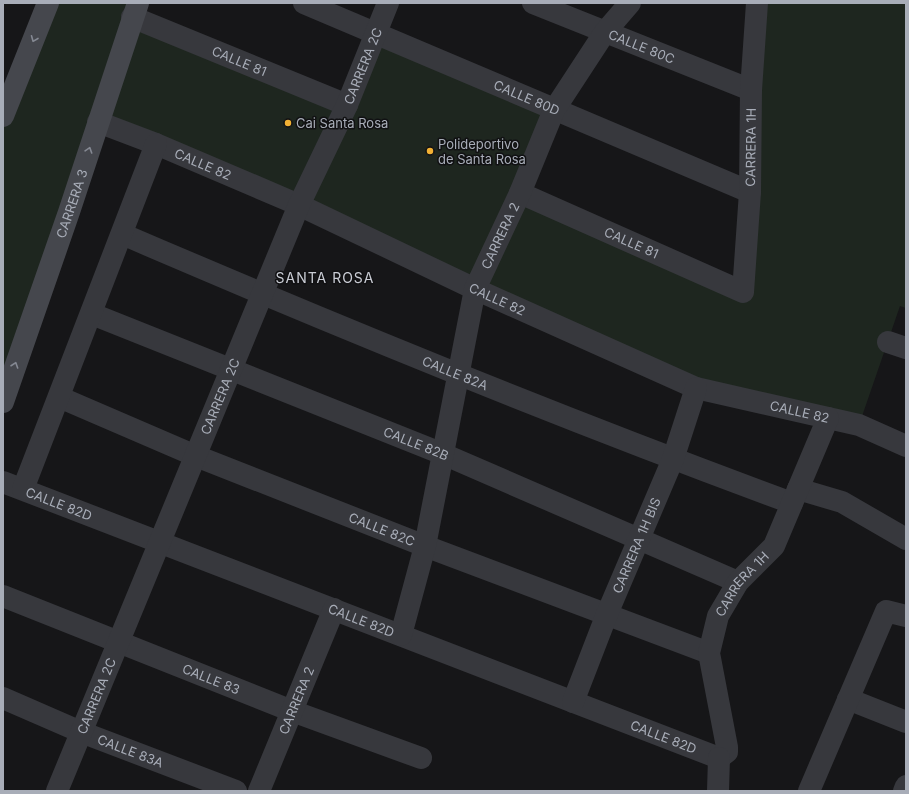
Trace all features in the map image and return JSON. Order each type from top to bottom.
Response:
[{"type":"main road","points":[[4,109],[48,3]]},
{"type":"main road","name":"CARRERA 3","points":[[3,402],[69,212],[135,10]]},
{"type":"street","name":"CALLE 80D","points":[[304,3],[750,192]]},
{"type":"street","name":"CARRERA 2C","points":[[57,791],[299,205],[347,105],[388,3]]},
{"type":"street","name":"CALLE 80C","points":[[533,3],[751,90]]},
{"type":"street","name":"CARRERA 2","points":[[401,635],[425,546],[460,374],[475,289],[520,193],[554,110],[605,32],[630,3]]},
{"type":"street","name":"CARRERA 1H","points":[[743,292],[750,192],[751,90],[758,3]]},
{"type":"street","name":"CALLE 81","points":[[135,10],[347,105]]},
{"type":"street","name":"CALLE 82","points":[[98,122],[156,144],[299,205],[475,289],[696,388],[859,425],[906,446]]},
{"type":"street","points":[[13,485],[59,396],[92,314],[156,144]]},
{"type":"street","name":"CALLE 81","points":[[520,193],[743,292]]},
{"type":"street","name":"CALLE 82A","points":[[122,234],[262,294],[673,459],[795,496],[842,502],[906,539]]},
{"type":"street","name":"CALLE 82B","points":[[92,314],[443,454],[738,582]]},
{"type":"street","name":"CARRERA 1H BIS","points":[[574,702],[607,614],[673,459],[696,388]]},
{"type":"street","name":"CALLE 82C","points":[[59,396],[196,456],[425,546],[709,653]]},
{"type":"street","name":"CARRERA 1H","points":[[719,758],[727,752],[727,747],[709,653],[718,616],[738,582],[774,546],[828,418]]},
{"type":"street","name":"CALLE 82D","points":[[13,485],[719,758]]},
{"type":"street","name":"CALLE 83","points":[[3,596],[292,711],[420,758]]},
{"type":"street","name":"CARRERA 2","points":[[259,791],[334,609]]},
{"type":"street","points":[[809,791],[886,611],[906,616]]},
{"type":"street","name":"CALLE 83A","points":[[3,698],[81,732],[226,789]]},
{"type":"street","points":[[848,699],[906,722]]},
{"type":"street","points":[[718,791],[719,758]]},
{"type":"street","points":[[904,791],[906,786]]},
{"type":"shaded area","points":[[50,3],[138,3],[133,17],[344,105],[377,33],[554,110],[521,193],[743,291],[753,3],[906,3],[906,308],[900,306],[859,425],[696,388],[98,122],[3,396],[3,104]]},
{"type":"place","name":"Cai Santa Rosa","points":[[288,123]]},
{"type":"place","name":"Polideportivo de Santa Rosa","points":[[430,151]]},
{"type":"district","name":"SANTA ROSA","points":[[325,277]]}]
